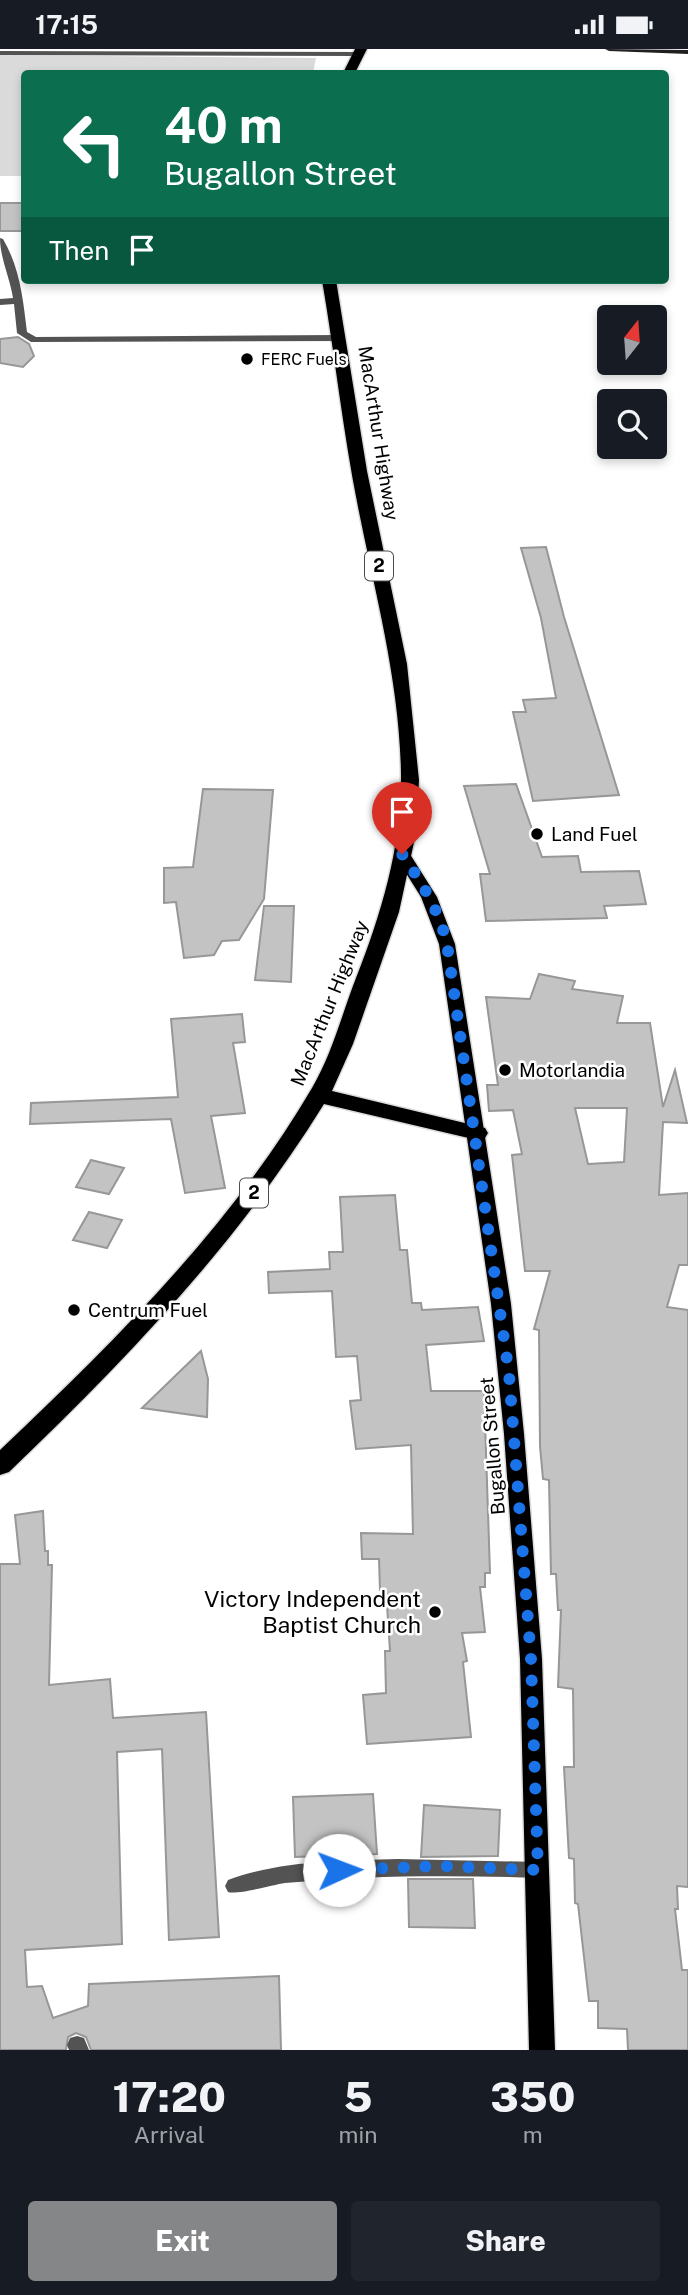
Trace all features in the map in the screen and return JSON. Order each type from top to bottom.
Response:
[{"type":"highway","points":[[350,70],[359,52]]},
{"type":"highway","name":"MacArthur Highway","points":[[0,1465],[154,1314],[260,1186],[318,1095],[381,943],[402,854],[410,780],[406,729],[379,568],[359,470],[330,284]]},
{"type":"highway","points":[[318,1095],[477,1133]]},
{"type":"main road","name":"Bugallon Street","points":[[402,854],[427,891],[442,922],[477,1133],[501,1304],[531,1659],[542,2050]]},
{"type":"street","points":[[609,49],[688,52]]},
{"type":"street","points":[[0,53],[359,52]]},
{"type":"street","points":[[0,241],[19,290],[22,333],[34,339],[340,338]]},
{"type":"street","points":[[0,302],[18,301]]},
{"type":"street","points":[[235,1886],[255,1878],[339,1870],[440,1866],[538,1870]]},
{"type":"shaded area","points":[[0,55],[316,58],[314,70],[21,70],[21,176],[0,176]]},
{"type":"building","points":[[0,203],[21,203],[21,231],[0,231]]},
{"type":"building","points":[[18,337],[29,344],[34,356],[23,367],[0,363],[0,339]]},
{"type":"building","points":[[546,547],[564,617],[619,795],[533,801],[513,712],[526,712],[523,700],[556,698],[541,618],[521,548]]},
{"type":"building","points":[[516,784],[542,857],[578,856],[581,872],[639,871],[646,904],[604,906],[607,918],[486,921],[480,874],[490,874],[464,786]]},
{"type":"building","points":[[203,789],[273,790],[264,899],[239,940],[222,941],[214,955],[184,958],[176,902],[164,903],[164,868],[193,867]]},
{"type":"building","points":[[264,906],[294,906],[291,982],[255,980]]},
{"type":"building","points":[[539,974],[575,981],[572,989],[623,996],[617,1023],[650,1023],[663,1107],[675,1070],[687,1123],[663,1122],[659,1195],[688,1193],[688,1265],[679,1265],[667,1307],[688,1310],[688,1887],[677,1886],[678,1909],[675,1909],[682,1970],[688,1970],[688,2050],[628,2050],[627,2029],[598,2028],[598,2001],[589,2001],[578,1904],[575,1903],[574,1859],[569,1858],[564,1767],[574,1767],[573,1689],[558,1687],[561,1610],[558,1610],[556,1574],[551,1574],[549,1480],[543,1479],[540,1446],[539,1330],[534,1329],[550,1271],[525,1271],[512,1155],[522,1154],[513,1110],[489,1111],[487,1085],[498,1085],[486,997],[530,999]],"holes":[[[575,1108],[627,1108],[624,1162],[588,1164]]]},
{"type":"building","points":[[242,1014],[245,1042],[233,1043],[245,1113],[211,1116],[225,1188],[185,1193],[171,1119],[30,1124],[31,1103],[178,1097],[171,1019]]},
{"type":"building","points":[[91,1160],[124,1168],[109,1194],[76,1187]]},
{"type":"building","points":[[395,1195],[400,1250],[407,1250],[412,1303],[421,1303],[422,1310],[478,1307],[484,1341],[426,1345],[431,1391],[484,1391],[490,1573],[485,1573],[485,1587],[480,1587],[485,1632],[462,1633],[467,1661],[463,1662],[471,1737],[367,1744],[363,1695],[386,1693],[385,1651],[390,1651],[386,1590],[380,1590],[379,1559],[362,1559],[361,1533],[413,1534],[411,1445],[356,1449],[350,1401],[361,1400],[357,1356],[336,1357],[332,1291],[269,1293],[268,1272],[330,1269],[329,1252],[343,1252],[340,1197]]},
{"type":"building","points":[[89,1212],[122,1220],[107,1248],[73,1240]]},
{"type":"building","points":[[201,1351],[208,1379],[207,1417],[142,1408]]},
{"type":"building","points":[[43,1511],[45,1551],[48,1551],[48,1565],[52,1565],[49,1685],[110,1679],[113,1718],[206,1712],[219,1937],[169,1940],[162,1749],[117,1752],[122,1944],[25,1950],[27,1987],[42,1986],[53,2018],[88,2006],[89,1984],[279,1976],[281,2050],[91,2050],[86,2037],[76,2033],[68,2037],[66,2050],[0,2050],[0,1564],[20,1564],[15,1515]]},
{"type":"building","points":[[373,1794],[377,1854],[295,1857],[293,1797]]},
{"type":"building","points":[[424,1805],[500,1810],[498,1856],[421,1857]]},
{"type":"building","points":[[408,1879],[473,1879],[475,1928],[409,1927]]},
{"type":"place","name":"FERC Fuels","points":[[247,359]]},
{"type":"place","name":"Land Fuel","points":[[537,834]]},
{"type":"place","name":"Motorlandia","points":[[505,1070]]},
{"type":"place","name":"Centrum Fuel","points":[[74,1310]]},
{"type":"place","name":"Victory Independent Baptist Church","points":[[435,1612]]},
{"type":"route","points":[[339,1870],[440,1866],[538,1870],[531,1659],[501,1304],[447,944],[442,922],[427,891],[402,854]]}]
